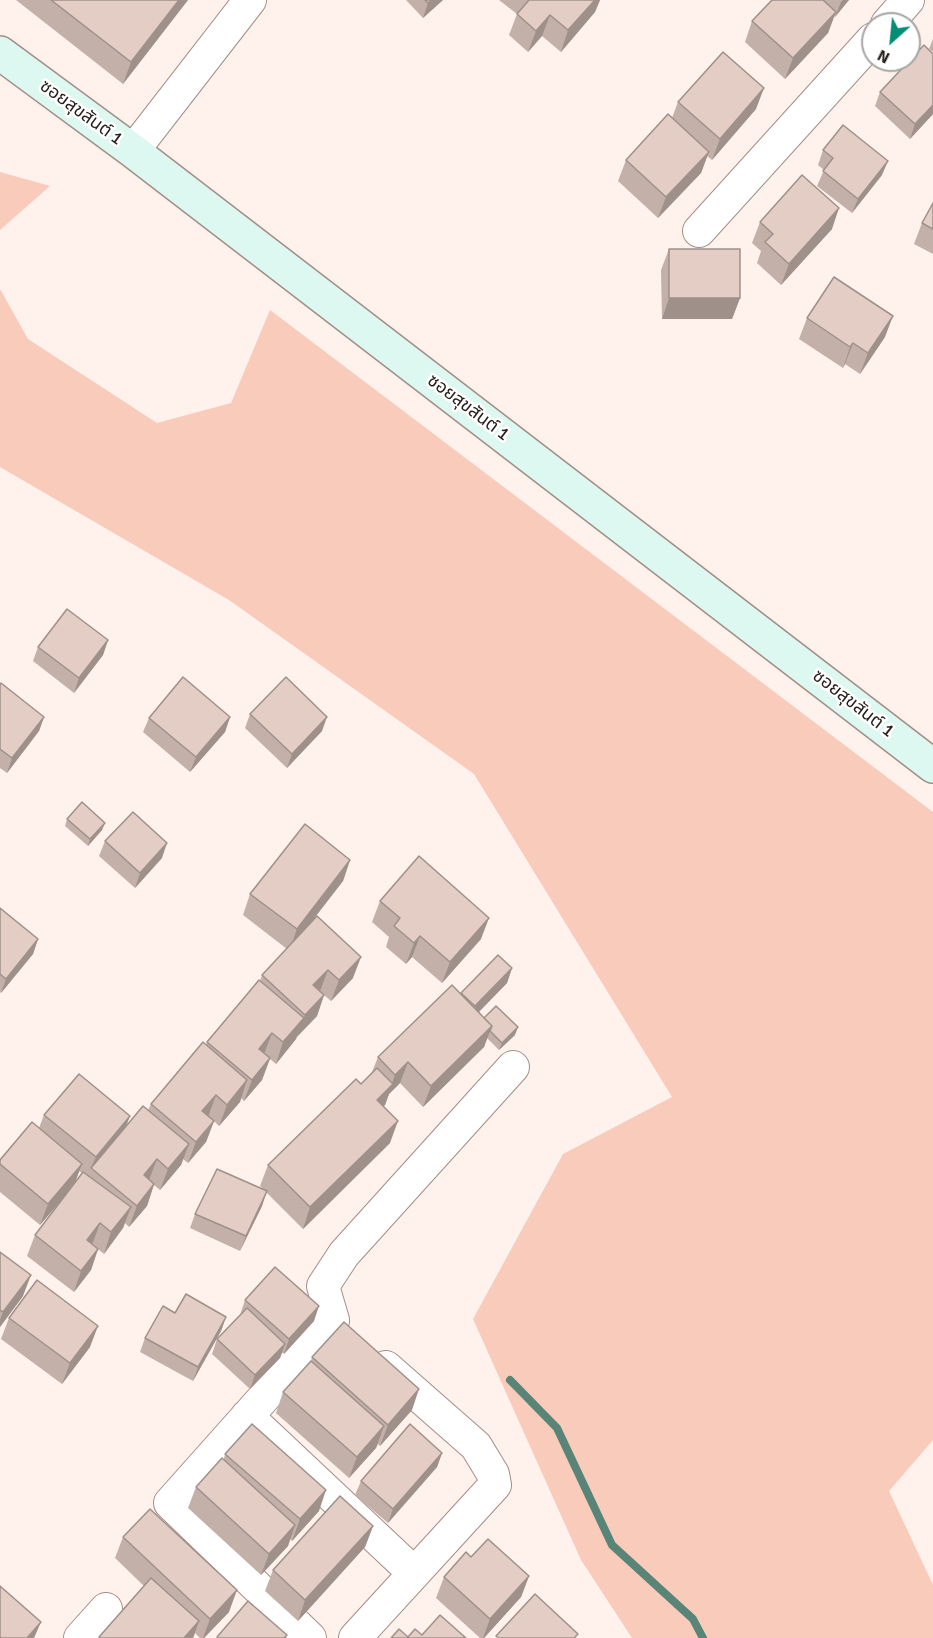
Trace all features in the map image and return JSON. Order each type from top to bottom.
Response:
[{"type":"street","points":[[133,151],[250,0]]},
{"type":"street","points":[[898,12],[908,0]]},
{"type":"street","points":[[699,231],[861,52]]},
{"type":"street","name":"ซอยสุขสันต์ 1","points":[[0,54],[133,151],[933,766]]},
{"type":"street","points":[[355,1638],[495,1485],[495,1480],[476,1446],[350,1335],[323,1286],[344,1254],[513,1067]]},
{"type":"street","points":[[310,1638],[170,1503],[247,1416],[350,1335]]},
{"type":"street","points":[[247,1416],[414,1573]]},
{"type":"street","points":[[80,1638],[106,1609]]},
{"type":"shaded area","points":[[0,172],[50,186],[0,230]]},
{"type":"shaded area","points":[[0,289],[28,339],[157,423],[231,403],[270,310],[933,812],[933,1440],[889,1491],[933,1585],[933,1638],[632,1638],[581,1560],[473,1319],[563,1154],[672,1097],[474,774],[229,600],[0,467]]},
{"type":"building","points":[[51,0],[179,0],[131,62]]},
{"type":"building","points":[[529,0],[595,0],[568,30],[550,15],[536,31],[517,14]]},
{"type":"building","points":[[772,0],[823,0],[836,12],[793,58],[752,21]]},
{"type":"building","points":[[924,45],[933,54],[933,105],[915,124],[880,92],[899,72],[921,72],[921,48]]},
{"type":"building","points":[[723,52],[764,88],[720,139],[678,102]]},
{"type":"building","points":[[668,114],[709,152],[666,197],[626,160]]},
{"type":"building","points":[[843,125],[888,161],[858,199],[823,171],[833,158],[823,150]]},
{"type":"building","points":[[802,175],[839,208],[789,264],[765,242],[773,234],[760,222]]},
{"type":"building","points":[[933,203],[933,229],[922,223]]},
{"type":"building","points":[[669,249],[740,249],[740,298],[669,298]]},
{"type":"building","points":[[834,277],[893,316],[868,353],[853,343],[850,347],[807,318]]},
{"type":"building","points":[[67,609],[108,640],[79,678],[38,647]]},
{"type":"building","points":[[183,677],[230,717],[196,757],[149,718]]},
{"type":"building","points":[[286,677],[327,717],[292,754],[250,714]]},
{"type":"building","points":[[1,683],[44,717],[12,758],[0,749]]},
{"type":"building","points":[[82,802],[105,823],[90,839],[67,819]]},
{"type":"building","points":[[133,812],[167,843],[140,873],[105,841]]},
{"type":"building","points":[[305,824],[350,860],[297,929],[250,894]]},
{"type":"building","points":[[419,856],[489,918],[450,962],[420,936],[414,943],[394,926],[400,918],[380,901]]},
{"type":"building","points":[[0,908],[38,939],[6,979],[0,974]]},
{"type":"building","points":[[317,916],[361,957],[339,980],[328,970],[313,985],[324,995],[305,1015],[262,975]]},
{"type":"building","points":[[498,955],[512,968],[475,1006],[461,993]]},
{"type":"building","points":[[259,980],[304,1018],[283,1042],[272,1033],[259,1049],[270,1058],[252,1080],[207,1042]]},
{"type":"building","points":[[452,985],[492,1026],[431,1086],[408,1062],[395,1075],[378,1057]]},
{"type":"building","points":[[496,1006],[518,1027],[502,1043],[490,1031],[492,1026],[484,1018]]},
{"type":"building","points":[[203,1042],[247,1080],[227,1105],[216,1095],[202,1111],[214,1121],[196,1142],[151,1104]]},
{"type":"building","points":[[377,1068],[393,1084],[377,1100],[398,1121],[310,1207],[268,1165],[356,1079],[361,1084]]},
{"type":"building","points":[[79,1074],[130,1116],[96,1157],[44,1115]]},
{"type":"building","points":[[143,1106],[189,1144],[168,1169],[157,1159],[144,1175],[154,1184],[137,1206],[91,1168]]},
{"type":"building","points":[[32,1122],[82,1164],[48,1204],[0,1164],[0,1160]]},
{"type":"building","points":[[217,1169],[267,1191],[246,1236],[195,1214]]},
{"type":"building","points":[[83,1172],[131,1207],[111,1232],[100,1223],[87,1240],[98,1249],[81,1271],[35,1235]]},
{"type":"building","points":[[0,1252],[31,1275],[3,1312],[0,1310]]},
{"type":"building","points":[[275,1267],[319,1306],[289,1339],[245,1300]]},
{"type":"building","points":[[37,1280],[98,1326],[70,1363],[9,1318]]},
{"type":"building","points":[[186,1294],[226,1317],[198,1367],[145,1338],[163,1306],[175,1313]]},
{"type":"building","points":[[247,1308],[285,1344],[255,1375],[217,1339]]},
{"type":"building","points":[[344,1322],[419,1389],[388,1425],[312,1357]]},
{"type":"building","points":[[311,1361],[384,1426],[357,1457],[283,1392]]},
{"type":"building","points":[[252,1424],[326,1490],[300,1519],[225,1454]]},
{"type":"building","points":[[410,1424],[442,1453],[393,1509],[361,1481]]},
{"type":"building","points":[[222,1458],[295,1525],[269,1554],[196,1487]]},
{"type":"building","points":[[340,1496],[373,1526],[305,1600],[273,1570]]},
{"type":"building","points":[[150,1509],[237,1590],[210,1619],[123,1537]]},
{"type":"building","points":[[488,1539],[529,1576],[490,1619],[444,1577],[466,1552],[471,1557]]},
{"type":"building","points":[[151,1578],[199,1621],[184,1638],[99,1637]]},
{"type":"building","points":[[0,1586],[41,1622],[27,1638],[0,1638]]},
{"type":"building","points":[[535,1594],[578,1634],[574,1638],[499,1638],[496,1636]]},
{"type":"building","points":[[248,1601],[287,1635],[284,1638],[218,1638]]},
{"type":"building","points":[[440,1615],[466,1638],[391,1638],[399,1629],[408,1637],[415,1629],[422,1635]]},
{"type":"waterway","points":[[510,1380],[557,1428],[612,1545],[693,1619],[703,1638]]}]
